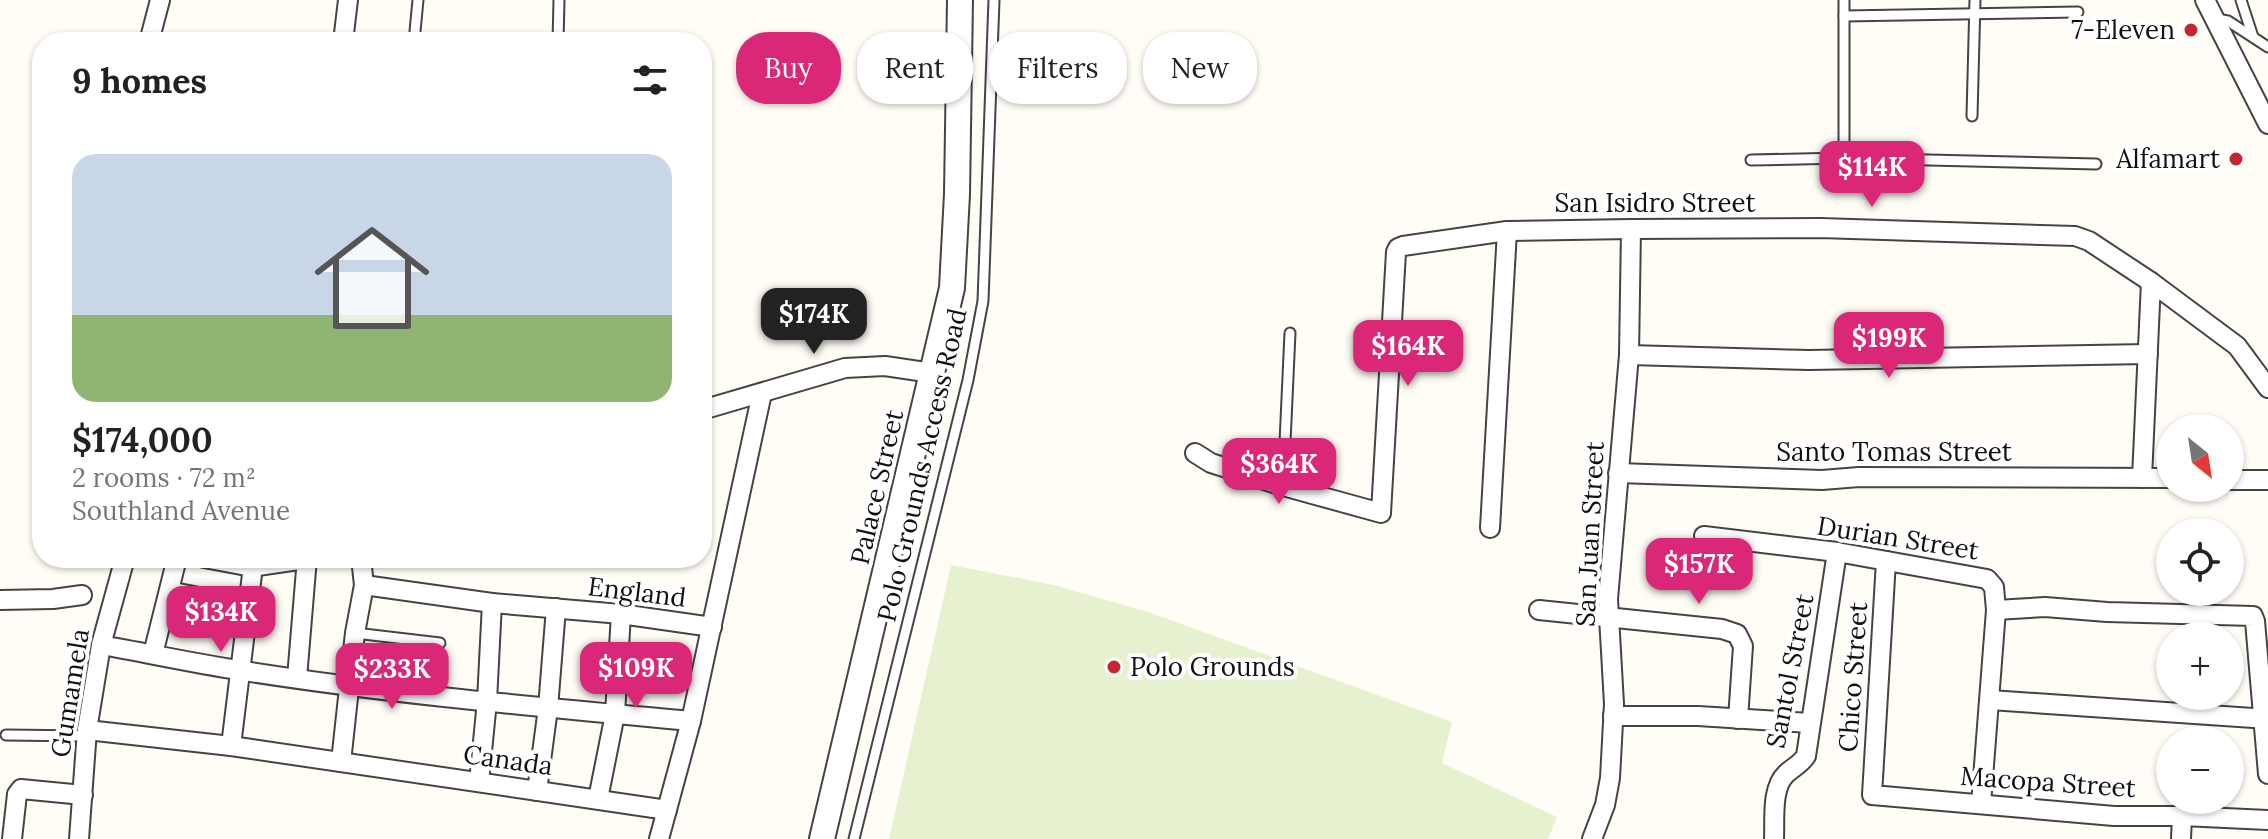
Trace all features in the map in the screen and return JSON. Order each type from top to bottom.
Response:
[{"type":"street","points":[[152,32],[160,0]]},
{"type":"street","points":[[344,32],[348,0]]},
{"type":"street","name":"Palace Street","points":[[822,839],[952,288],[960,0]]},
{"type":"street","points":[[2205,0],[2268,124]]},
{"type":"street","name":"San Isidro Street","points":[[1283,486],[1381,513],[1396,252],[1403,246],[1507,231],[1820,228],[2075,236],[2089,241],[2151,282],[2237,346],[2268,388]]},
{"type":"street","name":"San Juan Street","points":[[1592,839],[1605,805],[1610,778],[1613,716],[1608,599],[1629,355],[1631,229]]},
{"type":"street","points":[[1490,528],[1507,231]]},
{"type":"street","points":[[2142,478],[2151,282]]},
{"type":"street","points":[[1629,355],[1809,360],[2148,354]]},
{"type":"street","points":[[712,407],[845,368],[885,366],[932,373]]},
{"type":"street","points":[[659,839],[691,721],[762,393]]},
{"type":"street","points":[[1195,453],[1211,463],[1283,486]]},
{"type":"street","name":"Santo Tomas Street","points":[[1618,473],[1822,480],[1859,477],[2156,478]]},
{"type":"street","points":[[2244,480],[2268,480]]},
{"type":"street","name":"Durian Street","points":[[1704,536],[1837,552],[1987,579],[1994,587],[1996,610]]},
{"type":"street","name":"Santol Street","points":[[1774,839],[1777,793],[1785,774],[1802,763],[1806,756],[1837,552]]},
{"type":"street","name":"Chico Street","points":[[1872,795],[1886,561]]},
{"type":"street","name":"Gumamela","points":[[79,839],[87,733],[101,645],[122,568]]},
{"type":"street","points":[[153,654],[175,568]]},
{"type":"street","points":[[231,746],[252,568]]},
{"type":"street","points":[[297,678],[308,568]]},
{"type":"street","points":[[341,762],[355,633],[364,585],[362,568]]},
{"type":"street","name":"England","points":[[364,585],[492,603],[621,614],[712,627]]},
{"type":"street","points":[[0,600],[82,595]]},
{"type":"street","points":[[479,782],[492,603]]},
{"type":"street","points":[[1981,804],[1996,610],[2045,607],[2253,616],[2266,720],[2268,774]]},
{"type":"street","points":[[537,791],[556,608]]},
{"type":"street","points":[[1539,610],[1722,629],[1737,634],[1743,646],[1738,719]]},
{"type":"street","points":[[598,799],[615,714],[621,614]]},
{"type":"street","points":[[101,645],[240,671],[548,708],[691,721]]},
{"type":"street","points":[[1990,700],[2266,720]]},
{"type":"street","points":[[1613,716],[1698,716],[1810,723]]},
{"type":"street","name":"Canada","points":[[87,733],[231,746],[667,810]]},
{"type":"street","points":[[12,839],[17,794],[21,789],[83,795]]},
{"type":"street","name":"Macopa Street","points":[[1872,795],[2114,816],[2268,820]]},
{"type":"street","points":[[2181,839],[2182,816]]},
{"type":"lane","points":[[415,32],[418,0]]},
{"type":"lane","points":[[558,32],[559,0]]},
{"type":"lane","name":"Polo Grounds Access Road","points":[[854,839],[968,380],[983,301],[994,0]]},
{"type":"lane","points":[[1844,0],[1844,158]]},
{"type":"lane","points":[[1972,116],[1975,0]]},
{"type":"lane","points":[[2241,0],[2253,37]]},
{"type":"lane","points":[[1844,16],[2078,12]]},
{"type":"lane","points":[[2215,19],[2228,21],[2268,47]]},
{"type":"lane","points":[[1751,160],[1844,158],[2096,164]]},
{"type":"lane","points":[[1283,486],[1290,333]]},
{"type":"lane","points":[[170,587],[248,602]]},
{"type":"lane","points":[[355,633],[440,643]]},
{"type":"lane","points":[[6,735],[87,733]]},
{"type":"green space","name":"Polo Grounds","points":[[951,565],[1054,585],[1148,612],[1452,722],[1442,763],[1557,817],[1548,839],[889,839]]},
{"type":"place","name":"7-Eleven","points":[[2191,30]]},
{"type":"place","name":"Alfamart","points":[[2236,159]]},
{"type":"place","name":"Polo Grounds","points":[[1114,667]]}]
